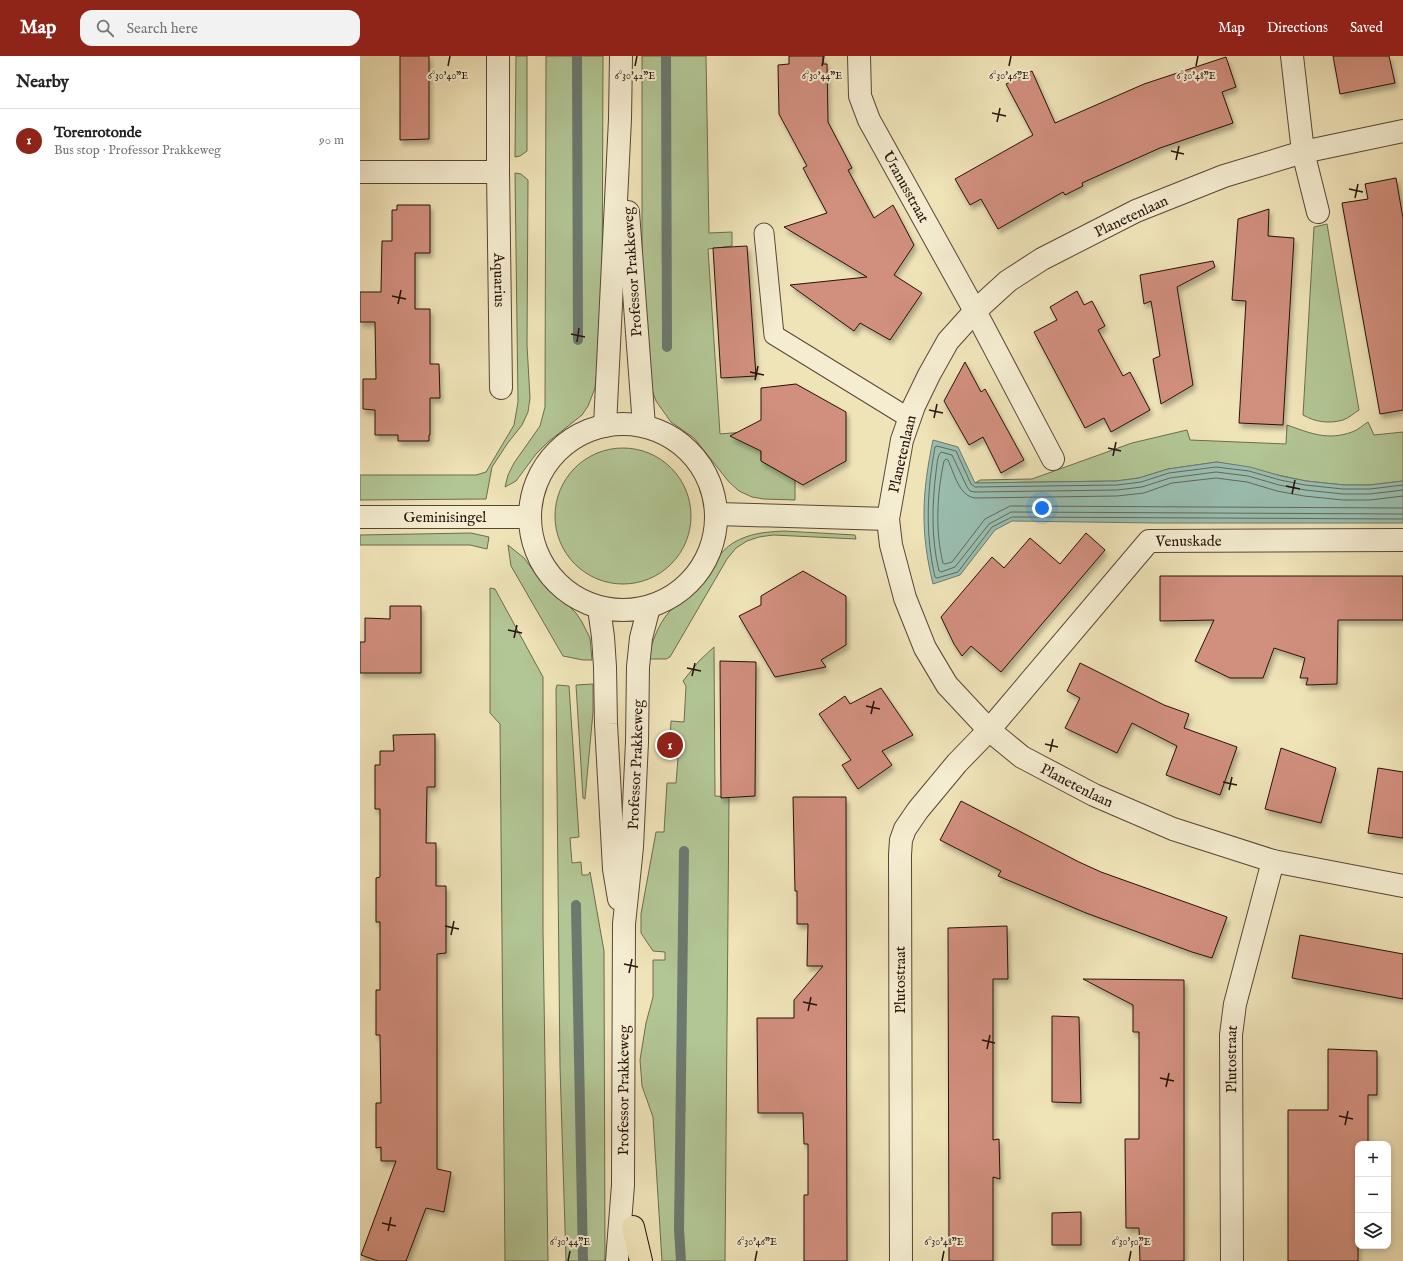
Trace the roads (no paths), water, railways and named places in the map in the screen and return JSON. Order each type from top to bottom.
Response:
[{"type":"main road","points":[[633,1227],[641,1261]]},
{"type":"street","name":"Aquarius","points":[[498,56],[501,388]]},
{"type":"street","name":"Professor Prakkeweg","points":[[605,426],[620,119],[620,56]]},
{"type":"street","name":"Uranusstraat","points":[[860,56],[860,96],[868,120],[975,311]]},
{"type":"street","points":[[1292,56],[1303,152],[1318,212]]},
{"type":"street","name":"Professor Prakkeweg","points":[[620,119],[644,426]]},
{"type":"street","name":"Planetenlaan","points":[[1403,131],[1303,152],[1224,176],[1136,211],[1042,259],[1008,281],[975,311],[948,341],[929,375],[909,418],[902,440],[888,519],[891,545],[905,598],[925,648],[947,685],[988,730],[1022,757],[1094,795],[1173,829],[1273,861],[1403,886]]},
{"type":"street","points":[[360,172],[498,172]]},
{"type":"street","points":[[975,311],[1053,459]]},
{"type":"street","points":[[605,426],[644,426],[673,438],[699,463],[711,488],[717,514],[711,549],[697,576],[673,596],[649,607],[599,608],[574,597],[548,576],[535,549],[529,517],[530,498],[538,476],[556,453],[575,438],[605,426]]},
{"type":"street","points":[[717,514],[888,519]]},
{"type":"street","name":"Geminisingel","points":[[360,517],[529,517]]},
{"type":"street","name":"Venuskade","points":[[988,730],[1149,541],[1403,540]]},
{"type":"street","name":"Professor Prakkeweg","points":[[617,1261],[623,1185],[624,924],[632,847],[637,742],[638,667],[641,638],[649,607]]},
{"type":"street","name":"Professor Prakkeweg","points":[[599,608],[604,637],[606,667],[606,731],[614,869],[624,924]]},
{"type":"street","name":"Plutostraat","points":[[901,1261],[901,840],[918,810],[961,758],[988,730]]},
{"type":"street","name":"Plutostraat","points":[[1232,1261],[1231,1035],[1235,1004],[1273,861]]},
{"type":"street","name":"Professor Prakkeweg","points":[[623,1185],[633,1227],[634,1261]]},
{"type":"lane","points":[[764,233],[774,335],[909,418]]},
{"type":"water","points":[[933,440],[958,447],[975,483],[1116,481],[1139,478],[1168,469],[1217,462],[1250,467],[1281,476],[1306,481],[1344,485],[1370,485],[1403,481],[1403,523],[1154,523],[1012,521],[995,530],[960,575],[933,584],[926,547],[924,512],[929,459]]},
{"type":"waterway","points":[[577,56],[578,340]]},
{"type":"waterway","points":[[666,56],[667,347]]},
{"type":"waterway","points":[[681,1261],[679,1229],[684,851]]},
{"type":"waterway","points":[[576,905],[583,1261]]},
{"type":"place","name":"Torenrotonde","points":[[670,745]]}]
